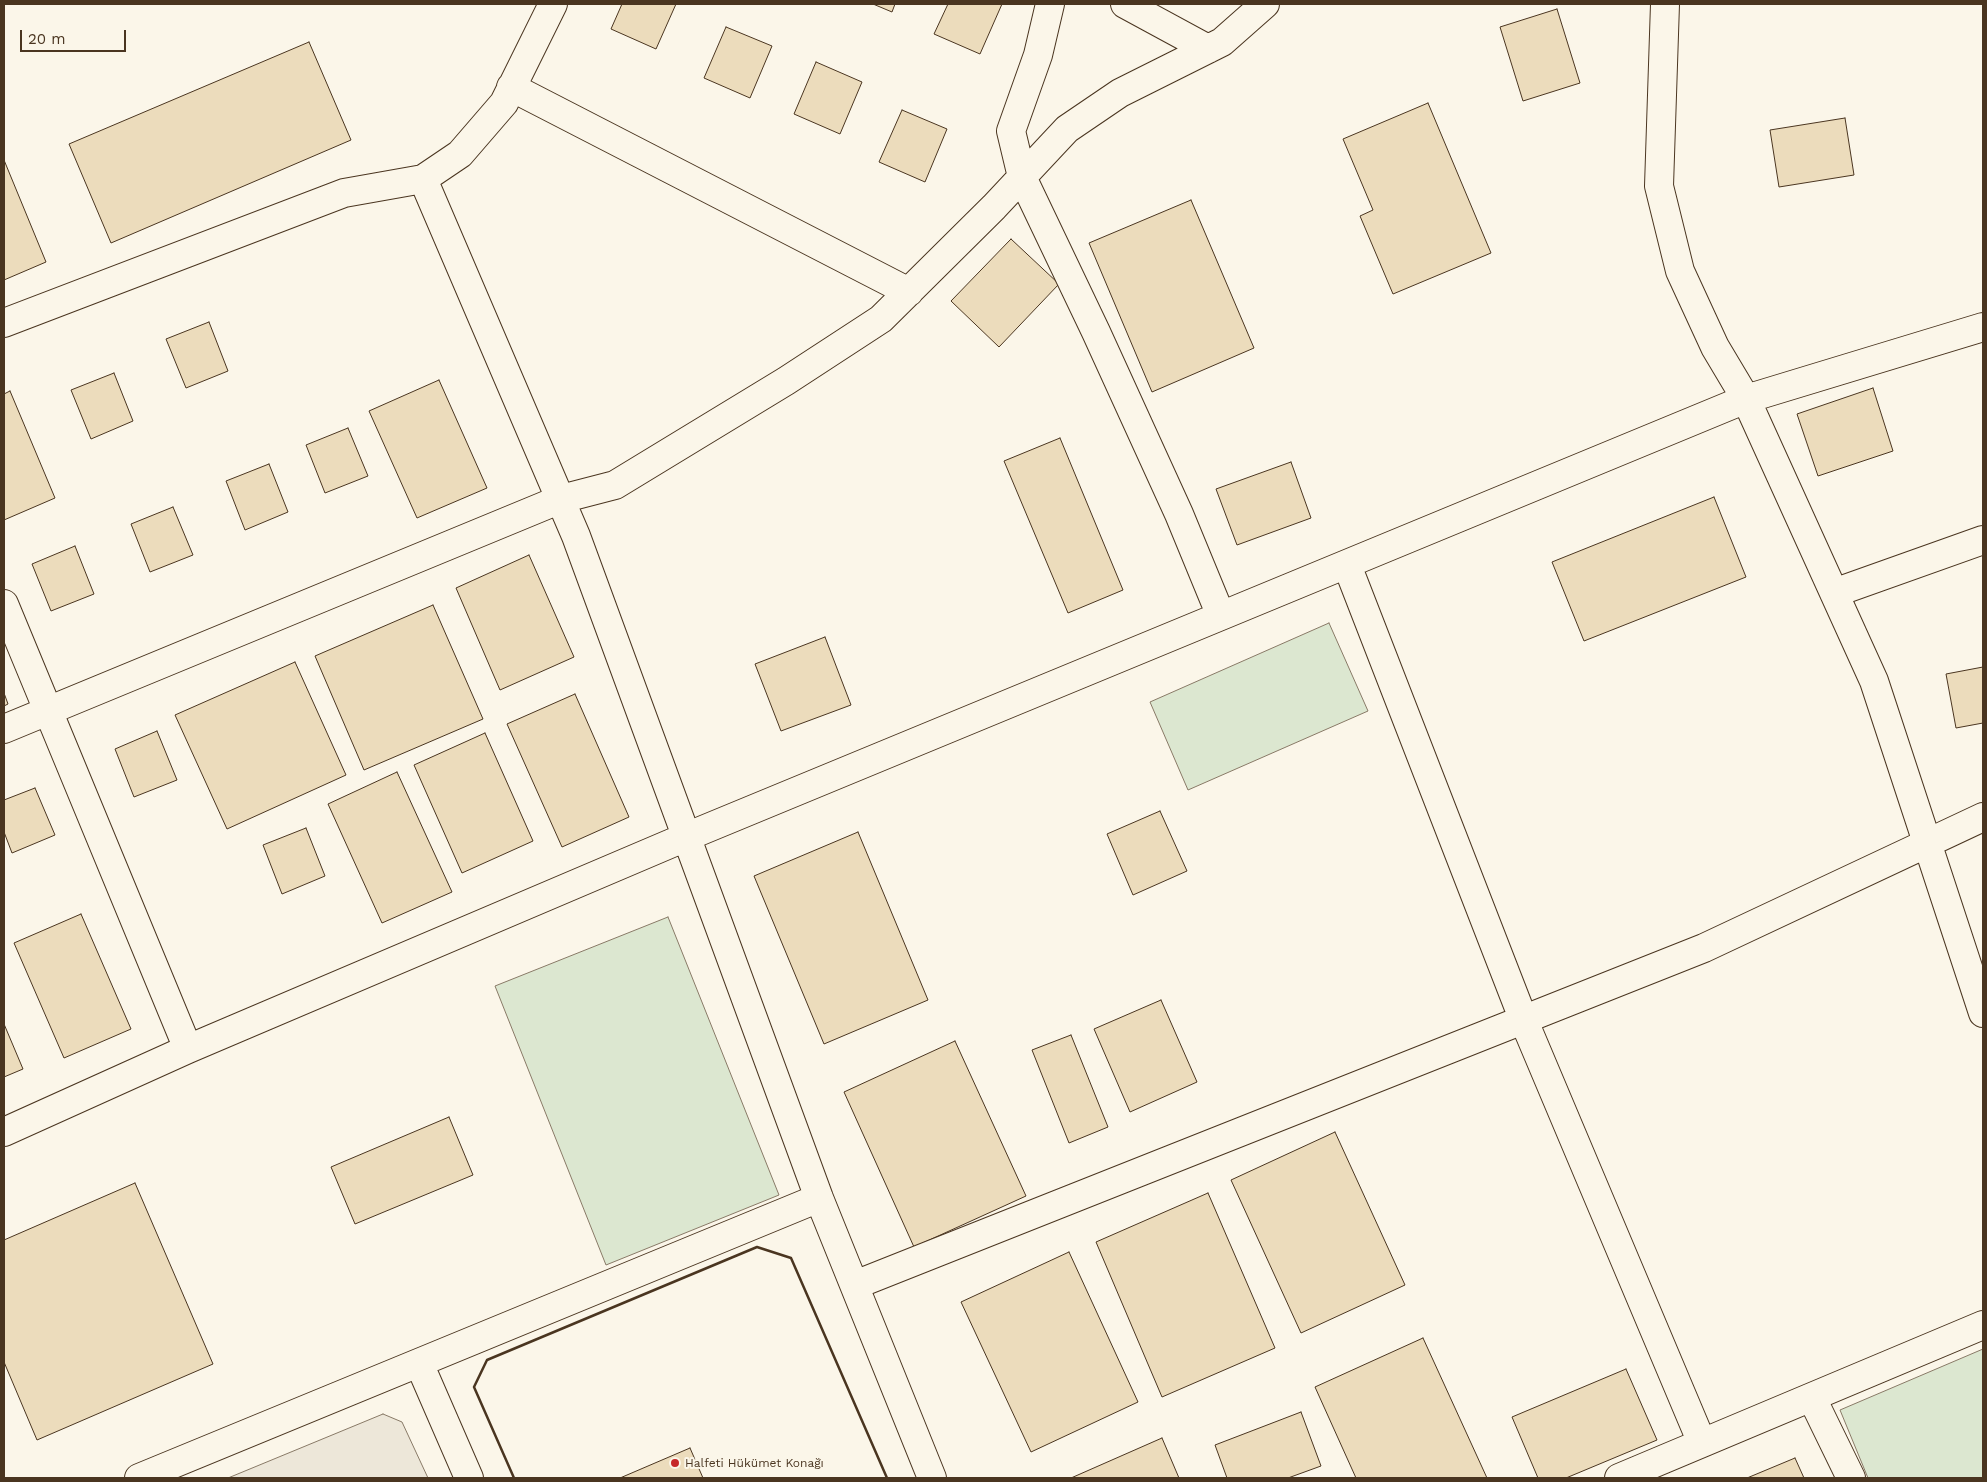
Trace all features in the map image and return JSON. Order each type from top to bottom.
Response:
[{"type":"street","points":[[4,323],[344,193],[423,179],[460,154],[504,103],[553,4]]},
{"type":"street","points":[[1050,4],[1038,55],[1011,130],[1022,176],[1162,478],[1221,616]]},
{"type":"street","points":[[1125,4],[1208,49]]},
{"type":"street","points":[[4,729],[560,499],[615,485],[786,381],[873,324],[909,292],[1067,129],[1112,98],[1222,42],[1265,4]]},
{"type":"street","points":[[1665,4],[1659,186],[1680,271],[1715,347],[1746,398],[1874,681],[1983,1012]]},
{"type":"street","points":[[511,87],[909,292]]},
{"type":"street","points":[[423,179],[560,499],[820,1198],[932,1478]]},
{"type":"street","points":[[4,1132],[188,1049],[686,837],[1348,565],[1746,398],[1983,327]]},
{"type":"street","points":[[1834,593],[1983,540]]},
{"type":"street","points":[[1348,565],[1524,1021],[1702,1443]]},
{"type":"street","points":[[4,604],[188,1049]]},
{"type":"street","points":[[855,1285],[1704,948],[1983,818]]},
{"type":"street","points":[[139,1478],[820,1198]]},
{"type":"street","points":[[1619,1478],[1983,1325]]},
{"type":"street","points":[[419,1363],[469,1478]]},
{"type":"street","points":[[1812,1398],[1851,1478]]},
{"type":"green space","points":[[1329,623],[1368,711],[1188,790],[1150,702]]},
{"type":"green space","points":[[668,917],[779,1195],[606,1265],[495,986]]},
{"type":"green space","points":[[1983,1349],[1983,1478],[1868,1478],[1840,1410]]},
{"type":"shaded area","points":[[383,1414],[402,1422],[428,1478],[228,1478]]},
{"type":"building","points":[[622,4],[676,4],[656,49],[611,29]]},
{"type":"building","points":[[873,4],[895,4],[892,12]]},
{"type":"building","points":[[948,4],[1002,4],[980,54],[934,34]]},
{"type":"building","points":[[1557,9],[1580,83],[1523,101],[1500,27]]},
{"type":"building","points":[[726,27],[772,46],[750,98],[704,78]]},
{"type":"building","points":[[309,42],[351,140],[111,243],[69,144]]},
{"type":"building","points":[[816,62],[862,82],[840,134],[794,114]]},
{"type":"building","points":[[1428,103],[1491,253],[1393,294],[1360,216],[1373,210],[1343,139]]},
{"type":"building","points":[[902,110],[947,129],[925,182],[879,162]]},
{"type":"building","points":[[1845,118],[1854,175],[1779,187],[1770,130]]},
{"type":"building","points":[[4,160],[46,262],[4,280]]},
{"type":"building","points":[[1191,200],[1254,348],[1152,392],[1089,243]]},
{"type":"building","points":[[1011,239],[1059,284],[999,347],[951,301]]},
{"type":"building","points":[[209,322],[228,371],[186,388],[166,339]]},
{"type":"building","points":[[114,373],[133,421],[91,439],[71,390]]},
{"type":"building","points":[[439,380],[487,488],[417,518],[369,411]]},
{"type":"building","points":[[1873,388],[1893,451],[1818,476],[1797,414]]},
{"type":"building","points":[[10,391],[55,498],[4,520],[4,394]]},
{"type":"building","points":[[348,428],[368,476],[325,493],[306,445]]},
{"type":"building","points":[[1060,438],[1123,590],[1068,613],[1004,461]]},
{"type":"building","points":[[1291,462],[1311,518],[1237,545],[1216,489]]},
{"type":"building","points":[[269,464],[288,512],[245,530],[226,481]]},
{"type":"building","points":[[1714,497],[1746,577],[1584,641],[1552,562]]},
{"type":"building","points":[[173,507],[193,555],[150,572],[131,524]]},
{"type":"building","points":[[75,546],[94,594],[51,611],[32,564]]},
{"type":"building","points":[[529,555],[574,657],[500,690],[456,588]]},
{"type":"building","points":[[433,605],[483,719],[364,770],[315,656]]},
{"type":"building","points":[[825,637],[851,705],[781,731],[755,664]]},
{"type":"building","points":[[295,662],[346,775],[227,829],[175,715]]},
{"type":"building","points":[[1983,667],[1983,723],[1956,728],[1946,674]]},
{"type":"building","points":[[4,693],[8,704],[4,706]]},
{"type":"building","points":[[575,694],[629,817],[562,847],[507,724]]},
{"type":"building","points":[[157,731],[177,780],[134,797],[115,749]]},
{"type":"building","points":[[485,733],[533,841],[462,873],[414,765]]},
{"type":"building","points":[[397,772],[452,892],[382,923],[328,804]]},
{"type":"building","points":[[35,788],[55,835],[12,853],[4,832],[4,800]]},
{"type":"building","points":[[1160,811],[1187,871],[1133,895],[1107,834]]},
{"type":"building","points":[[306,828],[325,876],[282,894],[263,845]]},
{"type":"building","points":[[858,832],[928,1000],[824,1044],[754,876]]},
{"type":"building","points":[[81,914],[131,1029],[64,1058],[14,943]]},
{"type":"building","points":[[1161,1000],[1197,1082],[1130,1112],[1094,1029]]},
{"type":"building","points":[[4,1024],[23,1069],[4,1077]]},
{"type":"building","points":[[1071,1035],[1108,1127],[1069,1143],[1032,1050]]},
{"type":"building","points":[[955,1041],[1026,1196],[914,1247],[844,1092]]},
{"type":"building","points":[[449,1117],[473,1175],[355,1224],[331,1167]]},
{"type":"building","points":[[1335,1132],[1405,1285],[1301,1333],[1231,1180]]},
{"type":"building","points":[[135,1183],[213,1364],[37,1440],[4,1362],[4,1240]]},
{"type":"building","points":[[1208,1193],[1275,1348],[1162,1397],[1096,1242]]},
{"type":"building","points":[[1069,1252],[1138,1402],[1031,1452],[961,1302]]},
{"type":"building","points":[[1423,1338],[1487,1478],[1356,1478],[1315,1387]]},
{"type":"building","points":[[1626,1369],[1657,1440],[1566,1478],[1538,1478],[1512,1417]]},
{"type":"building","points":[[1301,1412],[1321,1466],[1288,1478],[1227,1478],[1215,1445]]},
{"type":"building","points":[[1162,1438],[1179,1478],[1071,1478]]},
{"type":"building","name":"Halfeti Hükümet Konağı","points":[[690,1448],[703,1478],[620,1478]]},
{"type":"building","points":[[1795,1458],[1804,1478],[1747,1478]]},
{"type":"wall","points":[[514,1478],[474,1387],[487,1360],[757,1247],[791,1258],[887,1478]]},
{"type":"place","name":"Halfeti Hükümet Konağı","points":[[675,1463]]}]
